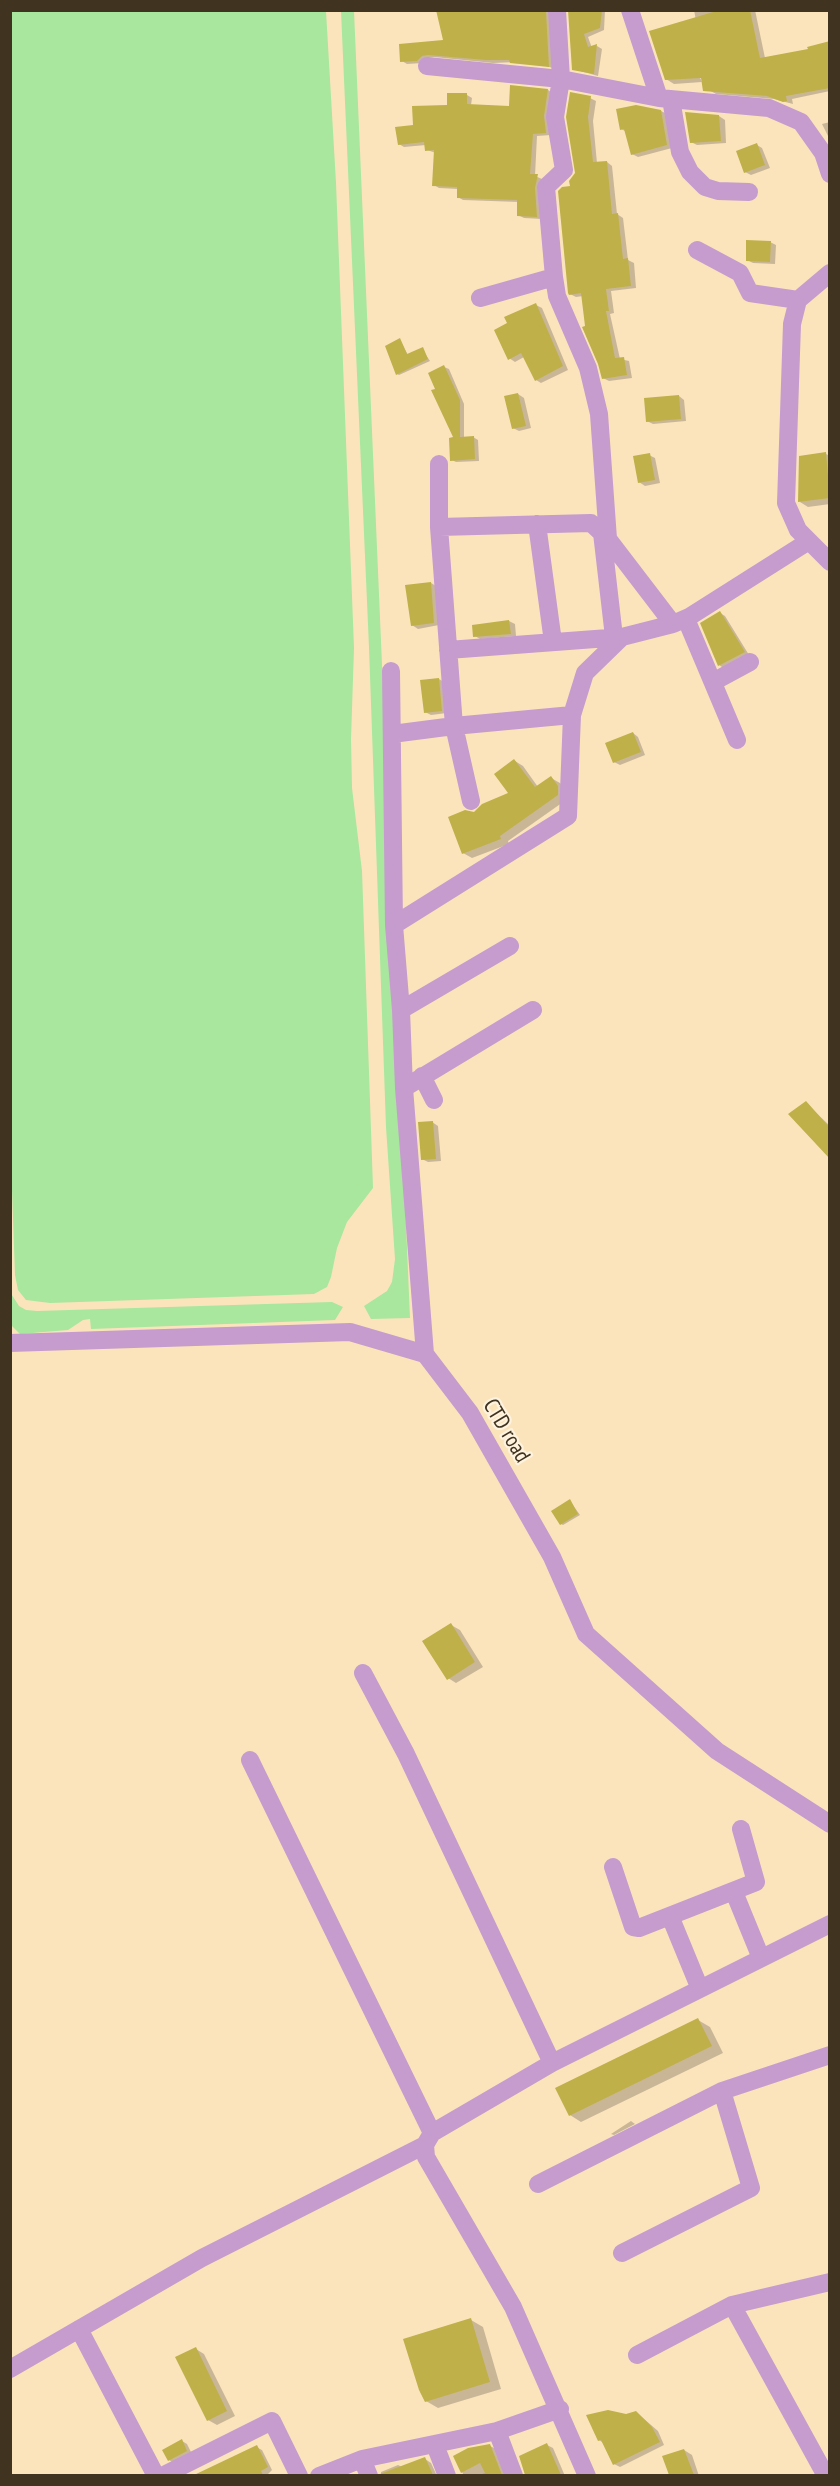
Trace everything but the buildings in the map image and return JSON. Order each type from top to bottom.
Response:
[{"type":"street","points":[[394,925],[568,816],[572,715],[585,673],[618,637],[605,536],[600,414],[588,368],[557,296],[554,277],[546,187],[564,170],[555,117],[561,79],[557,10]]},
{"type":"street","points":[[630,10],[665,98],[680,152],[690,172],[705,187],[749,192]]},
{"type":"street","points":[[427,66],[561,79],[665,98],[769,108],[801,122],[823,153],[830,174]]},
{"type":"street","points":[[697,250],[740,273],[750,293],[798,300]]},
{"type":"street","points":[[830,273],[798,300],[792,324],[786,503],[798,530],[830,562]]},
{"type":"street","points":[[480,298],[554,277]]},
{"type":"street","points":[[439,464],[439,527],[454,726],[471,801]]},
{"type":"street","points":[[439,527],[591,523],[680,622],[712,682],[737,740]]},
{"type":"street","points":[[537,524],[553,642]]},
{"type":"street","points":[[448,650],[618,637],[680,622],[810,542]]},
{"type":"street","points":[[712,682],[750,662]]},
{"type":"street","points":[[10,1343],[350,1332],[425,1354],[394,925],[391,671]]},
{"type":"street","points":[[392,735],[454,726],[572,715]]},
{"type":"street","points":[[401,1010],[510,946]]},
{"type":"street","points":[[404,1088],[533,1010]]},
{"type":"street","points":[[422,1076],[434,1100]]},
{"type":"street","name":"CTD road","points":[[425,1354],[470,1413],[552,1557],[586,1634],[717,1751],[830,1824]]},
{"type":"street","points":[[363,1672],[406,1754],[552,2062]]},
{"type":"street","points":[[250,1760],[428,2139],[426,2157],[513,2307],[560,2409],[587,2475]]},
{"type":"street","points":[[613,1867],[633,1927],[639,1928],[753,1885],[756,1878],[741,1829]]},
{"type":"street","points":[[734,1892],[761,1958]]},
{"type":"street","points":[[670,1916],[700,1989]]},
{"type":"street","points":[[10,2368],[202,2258],[428,2139],[552,2062],[830,1924]]},
{"type":"street","points":[[538,2184],[722,2091],[828,2058]]},
{"type":"street","points":[[622,2253],[751,2188],[722,2091]]},
{"type":"street","points":[[637,2355],[732,2304],[830,2282]]},
{"type":"street","points":[[732,2304],[826,2475]]},
{"type":"street","points":[[79,2329],[156,2475]]},
{"type":"street","points":[[319,2475],[362,2458],[497,2431],[560,2409]]},
{"type":"street","points":[[162,2475],[272,2421],[299,2475]]},
{"type":"street","points":[[497,2431],[514,2475]]},
{"type":"street","points":[[435,2445],[447,2475]]},
{"type":"street","points":[[362,2458],[369,2475]]},
{"type":"green space","points":[[10,11],[326,11],[336,183],[354,648],[352,788],[362,871],[373,1188],[347,1222],[337,1248],[327,1287],[314,1294],[50,1303],[26,1300],[18,1290],[15,1275],[10,1133]]},
{"type":"green space","points":[[341,11],[354,11],[410,1318],[371,1319],[364,1306],[387,1291],[392,1282],[395,1259],[386,1127],[369,647]]},
{"type":"green space","points":[[10,1292],[19,1306],[26,1310],[37,1311],[332,1302],[343,1307],[335,1320],[91,1329],[90,1319],[83,1320],[68,1330],[20,1334],[11,1325]]}]
